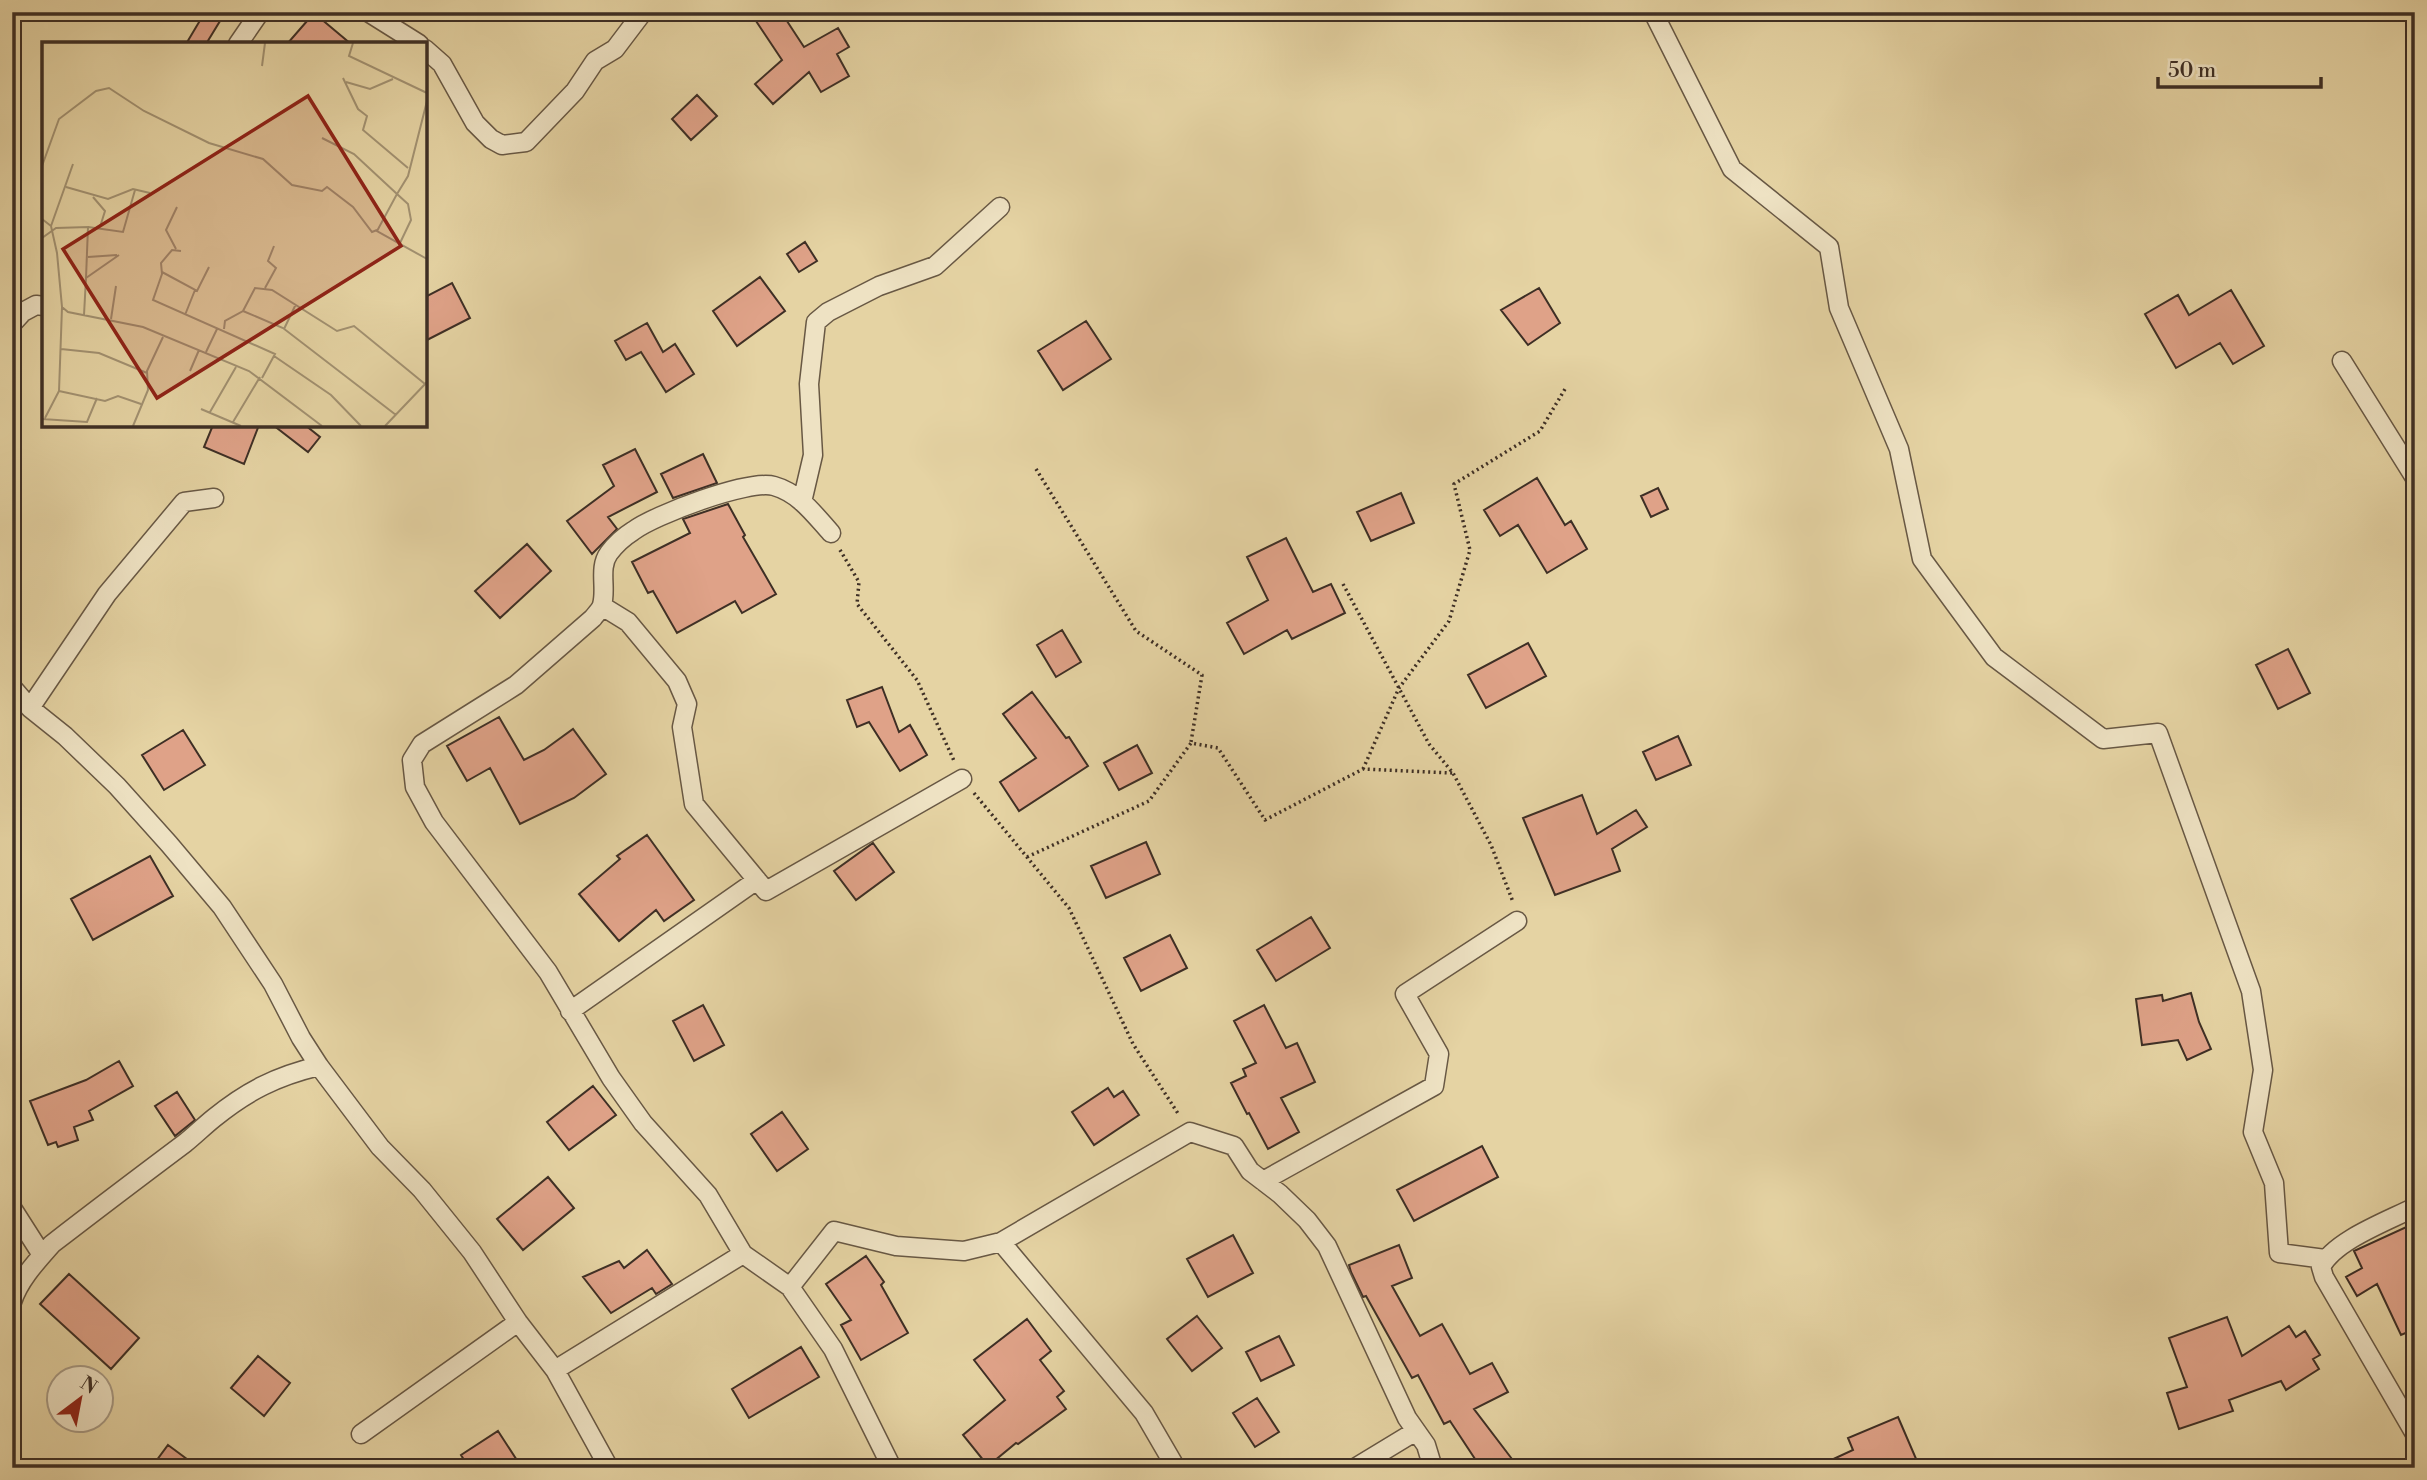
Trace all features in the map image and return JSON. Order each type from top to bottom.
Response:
[{"type":"street","points":[[239,42],[260,12]]},
{"type":"street","points":[[368,12],[416,42]]},
{"type":"street","points":[[427,51],[442,64],[475,124],[491,139],[502,145],[526,142],[575,91],[595,61],[615,49],[643,12]]},
{"type":"street","points":[[1653,12],[1732,169],[1829,247],[1839,308],[1899,449],[1922,559],[1994,657],[2103,739],[2158,733],[2251,991],[2263,1070],[2253,1132],[2274,1183],[2279,1253],[2325,1259]]},
{"type":"street","points":[[802,502],[813,455],[809,384],[816,322],[828,312],[879,286],[935,267],[1000,207]]},
{"type":"street","points":[[12,324],[23,313],[41,302]]},
{"type":"street","points":[[2342,361],[2415,478]]},
{"type":"street","points":[[831,533],[790,492],[770,485],[741,488],[659,516],[633,530],[608,554],[602,577],[603,606],[593,618],[516,685],[422,744],[412,760],[415,786],[434,822],[548,972],[611,1078],[643,1123],[708,1195],[743,1254],[790,1287],[833,1349],[892,1468]]},
{"type":"street","points":[[30,708],[107,594],[184,502],[214,498]]},
{"type":"street","points":[[603,606],[628,622],[677,681],[687,704],[682,727],[694,804],[766,891],[962,779]]},
{"type":"street","points":[[12,687],[30,708],[65,736],[117,786],[222,907],[273,984],[300,1038],[319,1066],[380,1147],[422,1190],[472,1252],[518,1322],[555,1370],[609,1468]]},
{"type":"street","points":[[570,1011],[757,880]]},
{"type":"street","points":[[1263,1181],[1434,1086],[1439,1054],[1405,994],[1517,920]]},
{"type":"street","points":[[12,1302],[20,1285],[52,1244],[189,1140],[238,1099],[287,1074],[319,1066]]},
{"type":"street","points":[[790,1287],[834,1231],[896,1247],[964,1251],[1001,1242],[1190,1132],[1234,1146],[1250,1171],[1307,1220],[1327,1246],[1407,1418],[1426,1445],[1433,1468]]},
{"type":"street","points":[[2415,1207],[2344,1244],[2325,1259],[2321,1267],[2324,1277],[2415,1434]]},
{"type":"street","points":[[12,1208],[42,1255]]},
{"type":"street","points":[[1001,1242],[1144,1413],[1176,1468]]},
{"type":"street","points":[[555,1370],[743,1254]]},
{"type":"street","points":[[361,1434],[518,1322]]},
{"type":"street","points":[[1355,1468],[1416,1431]]},
{"type":"path","points":[[1363,769],[1399,688],[1449,621],[1470,550],[1454,484],[1540,431],[1564,389]]},
{"type":"path","points":[[1027,857],[1149,801],[1191,743],[1202,675],[1136,631],[1036,469]]},
{"type":"path","points":[[831,533],[859,582],[857,604],[917,680],[962,779],[1069,908],[1132,1044],[1190,1132]]},
{"type":"path","points":[[1343,584],[1429,744],[1453,773],[1491,845],[1517,912],[1517,920]]},
{"type":"path","points":[[1191,743],[1218,748],[1265,820],[1363,769],[1453,773]]},
{"type":"building","points":[[205,12],[220,21],[207,42],[187,42]]},
{"type":"building","points":[[750,12],[781,12],[804,47],[838,28],[849,47],[837,54],[849,76],[821,92],[809,72],[773,104],[755,84],[782,60]]},
{"type":"building","points":[[314,13],[349,42],[289,42]]},
{"type":"building","points":[[697,95],[717,116],[691,140],[672,119]]},
{"type":"building","points":[[805,242],[817,261],[799,272],[787,254]]},
{"type":"building","points":[[760,277],[785,311],[737,346],[713,311]]},
{"type":"building","points":[[452,283],[470,318],[427,340],[427,296]]},
{"type":"building","points":[[1539,288],[1560,323],[1528,345],[1501,310]]},
{"type":"building","points":[[2231,290],[2264,346],[2233,364],[2220,343],[2176,368],[2145,314],[2178,295],[2189,315]]},
{"type":"building","points":[[1086,321],[1111,359],[1063,390],[1038,351]]},
{"type":"building","points":[[647,323],[663,352],[675,344],[694,374],[666,392],[641,352],[626,360],[615,341]]},
{"type":"building","points":[[212,427],[258,427],[244,464],[204,447]]},
{"type":"building","points":[[276,427],[308,427],[320,437],[308,452]]},
{"type":"building","points":[[635,449],[657,492],[608,517],[617,529],[592,554],[567,521],[614,486],[603,465]]},
{"type":"building","points":[[703,454],[717,483],[673,498],[661,474]]},
{"type":"building","points":[[1537,478],[1565,525],[1571,521],[1587,549],[1547,573],[1518,525],[1500,536],[1484,510]]},
{"type":"building","points":[[1658,488],[1668,509],[1651,517],[1641,496]]},
{"type":"building","points":[[1401,493],[1414,523],[1371,541],[1357,512]]},
{"type":"building","points":[[728,504],[745,535],[743,537],[776,594],[742,613],[735,601],[677,633],[653,591],[648,593],[632,562],[690,533],[683,519]]},
{"type":"building","points":[[1286,538],[1313,592],[1331,584],[1345,613],[1292,639],[1287,630],[1244,654],[1227,623],[1268,600],[1247,557]]},
{"type":"building","points":[[527,544],[551,571],[500,618],[475,591]]},
{"type":"building","points":[[1062,630],[1081,662],[1056,677],[1037,645]]},
{"type":"building","points":[[1528,643],[1546,676],[1486,708],[1468,675]]},
{"type":"building","points":[[2288,649],[2310,693],[2278,709],[2256,665]]},
{"type":"building","points":[[882,687],[899,732],[910,725],[927,755],[900,771],[869,722],[857,727],[847,700]]},
{"type":"building","points":[[1032,692],[1066,738],[1069,737],[1088,766],[1019,811],[1000,782],[1036,758],[1003,714]]},
{"type":"building","points":[[499,717],[524,760],[544,750],[573,729],[606,774],[574,798],[520,824],[490,768],[467,781],[447,746]]},
{"type":"building","points":[[183,730],[205,765],[164,790],[142,755]]},
{"type":"building","points":[[1678,736],[1691,765],[1656,780],[1643,752]]},
{"type":"building","points":[[1137,745],[1152,773],[1119,790],[1104,763]]},
{"type":"building","points":[[1582,795],[1597,834],[1636,810],[1647,827],[1612,849],[1620,871],[1555,895],[1523,818]]},
{"type":"building","points":[[647,835],[694,900],[664,921],[656,910],[619,941],[579,894],[620,859],[617,856]]},
{"type":"building","points":[[1146,842],[1160,874],[1106,898],[1091,866]]},
{"type":"building","points":[[873,843],[894,872],[856,900],[834,871]]},
{"type":"building","points":[[150,856],[173,896],[93,940],[71,899]]},
{"type":"building","points":[[1311,917],[1330,948],[1276,981],[1257,950]]},
{"type":"building","points":[[1170,935],[1187,968],[1141,991],[1124,958]]},
{"type":"building","points":[[2191,993],[2199,1022],[2211,1049],[2187,1060],[2178,1040],[2142,1045],[2136,999],[2162,995],[2163,1001]]},
{"type":"building","points":[[703,1005],[724,1045],[694,1061],[673,1021]]},
{"type":"building","points":[[1264,1005],[1286,1048],[1297,1043],[1315,1082],[1281,1098],[1299,1132],[1268,1149],[1231,1083],[1246,1076],[1243,1069],[1256,1063],[1234,1021]]},
{"type":"building","points":[[119,1061],[133,1086],[89,1111],[93,1120],[74,1127],[78,1140],[58,1147],[56,1142],[48,1145],[30,1101],[86,1080]]},
{"type":"building","points":[[593,1086],[616,1115],[569,1150],[547,1122]]},
{"type":"building","points":[[1108,1088],[1114,1097],[1123,1091],[1139,1115],[1094,1145],[1072,1112]]},
{"type":"building","points":[[177,1092],[195,1120],[175,1136],[155,1106]]},
{"type":"building","points":[[782,1112],[808,1149],[777,1171],[751,1134]]},
{"type":"building","points":[[1482,1146],[1498,1177],[1414,1221],[1397,1190]]},
{"type":"building","points":[[548,1177],[574,1208],[523,1250],[497,1219]]},
{"type":"building","points":[[2415,1223],[2415,1329],[2401,1335],[2377,1284],[2357,1296],[2346,1277],[2362,1268],[2354,1251]]},
{"type":"building","points":[[1233,1235],[1253,1273],[1208,1297],[1187,1259]]},
{"type":"building","points":[[1399,1245],[1412,1278],[1392,1286],[1420,1336],[1442,1324],[1470,1374],[1492,1363],[1508,1392],[1474,1409],[1512,1459],[1502,1468],[1481,1468],[1450,1421],[1444,1424],[1418,1375],[1412,1378],[1351,1272],[1349,1265]]},
{"type":"building","points":[[647,1250],[672,1284],[656,1294],[652,1288],[611,1313],[583,1277],[619,1261],[624,1268]]},
{"type":"building","points":[[866,1256],[884,1282],[881,1285],[908,1333],[861,1360],[841,1325],[851,1320],[826,1284]]},
{"type":"building","points":[[69,1274],[139,1338],[116,1364],[106,1364],[40,1304]]},
{"type":"building","points":[[1197,1316],[1222,1348],[1192,1371],[1167,1339]]},
{"type":"building","points":[[2227,1317],[2242,1356],[2289,1326],[2296,1337],[2305,1331],[2320,1355],[2313,1359],[2319,1369],[2286,1390],[2281,1381],[2229,1400],[2233,1411],[2179,1429],[2167,1393],[2187,1387],[2169,1338]]},
{"type":"building","points":[[1027,1319],[1051,1351],[1040,1360],[1064,1391],[1057,1397],[1066,1409],[988,1466],[963,1435],[1005,1400],[974,1360]]},
{"type":"building","points":[[1279,1336],[1294,1365],[1261,1381],[1246,1352]]},
{"type":"building","points":[[801,1347],[819,1377],[749,1418],[732,1389]]},
{"type":"building","points":[[258,1356],[290,1383],[264,1416],[231,1388]]},
{"type":"building","points":[[1257,1398],[1279,1432],[1255,1447],[1233,1413]]},
{"type":"building","points":[[1898,1417],[1920,1468],[1814,1468],[1853,1450],[1848,1438]]},
{"type":"building","points":[[498,1431],[522,1468],[469,1468],[461,1455]]},
{"type":"building","points":[[168,1445],[199,1468],[151,1468]]}]
